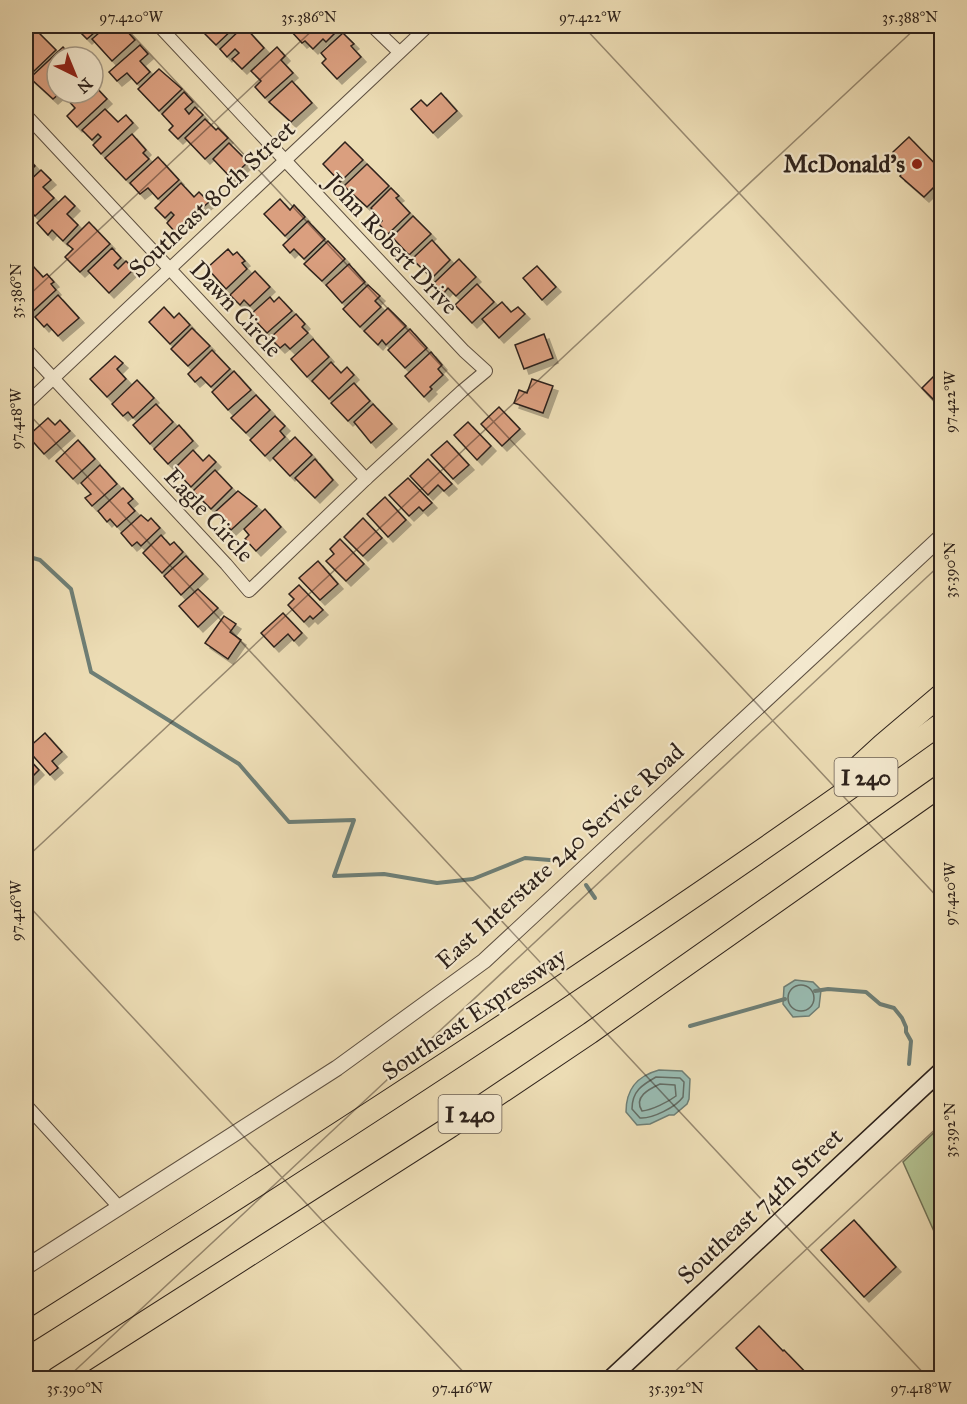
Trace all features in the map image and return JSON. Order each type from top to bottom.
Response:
[{"type":"highway","points":[[789,830],[883,744],[942,694]]},
{"type":"highway","name":"Southeast Expressway","points":[[26,1333],[355,1124],[637,936],[942,723]]},
{"type":"highway","name":"I 240","points":[[57,1378],[450,1127],[590,1033],[942,785]]},
{"type":"highway","points":[[873,835],[942,802]]},
{"type":"main road","name":"Southeast 74th Street","points":[[611,1378],[942,1070]]},
{"type":"street","name":"John Robert Drive","points":[[159,26],[464,351],[486,371],[366,479]]},
{"type":"street","points":[[372,26],[399,52]]},
{"type":"street","name":"Southeast 80th Street","points":[[26,404],[169,267],[428,26]]},
{"type":"street","name":"Dawn Circle","points":[[26,115],[366,479]]},
{"type":"street","name":"Eagle Circle","points":[[26,350],[249,591],[366,479]]},
{"type":"street","name":"East Interstate 240 Service Road","points":[[26,1267],[338,1068],[484,961],[942,536]]},
{"type":"street","points":[[26,1105],[119,1207]]},
{"type":"green space","points":[[941,1126],[941,1247],[903,1162]]},
{"type":"water","points":[[795,980],[813,982],[821,990],[819,1007],[809,1016],[793,1017],[783,1004],[784,987]]},
{"type":"water","points":[[659,1070],[682,1071],[690,1079],[687,1104],[674,1115],[650,1124],[637,1125],[626,1112],[628,1097],[639,1080]]},
{"type":"building","points":[[32,26],[51,45],[45,45],[45,61],[32,73],[26,67],[26,33]]},
{"type":"building","points":[[74,26],[102,26],[87,39]]},
{"type":"building","points":[[107,26],[117,26],[123,32],[125,29],[135,40],[112,61],[105,53],[105,45],[97,45],[92,39]]},
{"type":"building","points":[[201,26],[236,26],[216,45],[205,34],[207,32]]},
{"type":"building","points":[[244,26],[264,48],[242,69],[232,59],[239,53],[235,49],[227,57],[220,49]]},
{"type":"building","points":[[297,26],[337,26],[340,28],[326,42],[323,39],[313,49],[305,41],[302,43],[291,31]]},
{"type":"building","points":[[343,33],[354,44],[351,46],[361,57],[337,79],[322,63],[326,59],[321,53]]},
{"type":"building","points":[[140,45],[148,54],[140,61],[150,72],[137,84],[127,73],[117,81],[109,72]]},
{"type":"building","points":[[277,47],[285,56],[281,60],[293,73],[265,98],[255,87],[261,81],[251,71]]},
{"type":"building","points":[[45,64],[45,92],[30,78]]},
{"type":"building","points":[[159,69],[182,89],[159,111],[138,89]]},
{"type":"building","points":[[292,81],[312,103],[291,122],[269,102]]},
{"type":"building","points":[[184,92],[193,102],[185,109],[189,114],[195,107],[203,115],[178,139],[169,130],[173,126],[162,114]]},
{"type":"building","points":[[441,93],[457,111],[433,133],[411,109],[421,100],[427,106]]},
{"type":"building","points":[[72,105],[101,105],[77,127],[67,116],[75,108]]},
{"type":"building","points":[[105,109],[118,122],[126,115],[133,123],[101,154],[93,145],[101,137],[98,134],[92,140],[82,130]]},
{"type":"building","points":[[205,119],[228,138],[205,159],[185,138]]},
{"type":"building","points":[[132,134],[146,150],[143,153],[149,159],[126,180],[105,158]]},
{"type":"building","name":"McDonald's","points":[[909,137],[942,171],[942,175],[937,180],[938,183],[924,197],[900,176],[904,170],[894,158],[893,152]]},
{"type":"building","points":[[345,142],[363,160],[340,182],[323,164]]},
{"type":"building","points":[[229,143],[248,162],[231,178],[213,159]]},
{"type":"building","points":[[26,156],[35,166],[26,175]]},
{"type":"building","points":[[158,157],[179,180],[158,199],[148,188],[140,194],[130,183]]},
{"type":"building","points":[[367,164],[389,186],[367,207],[344,186]]},
{"type":"building","points":[[41,170],[51,180],[43,187],[54,198],[35,216],[26,207],[26,184]]},
{"type":"building","points":[[181,183],[194,197],[199,192],[209,202],[175,232],[167,223],[174,215],[171,212],[165,218],[155,208]]},
{"type":"building","points":[[391,188],[399,196],[396,198],[410,213],[388,234],[379,224],[382,221],[371,208]]},
{"type":"building","points":[[65,196],[75,206],[67,214],[78,225],[63,241],[52,230],[48,235],[37,223]]},
{"type":"building","points":[[280,199],[290,210],[294,205],[305,217],[285,236],[264,214]]},
{"type":"building","points":[[413,216],[431,234],[409,255],[392,237]]},
{"type":"building","points":[[308,221],[325,239],[304,259],[294,249],[290,253],[283,245]]},
{"type":"building","points":[[89,222],[110,244],[80,272],[65,257],[73,249],[67,244]]},
{"type":"building","points":[[432,240],[450,260],[432,278],[412,259]]},
{"type":"building","points":[[328,241],[345,259],[322,281],[304,264]]},
{"type":"building","points":[[112,248],[121,258],[114,265],[118,269],[126,261],[134,269],[109,293],[88,271]]},
{"type":"building","points":[[228,249],[233,255],[237,252],[245,261],[242,263],[247,269],[226,289],[207,268]]},
{"type":"building","points":[[459,259],[476,277],[456,296],[448,288],[444,293],[434,283]]},
{"type":"building","points":[[349,264],[365,282],[342,303],[326,285]]},
{"type":"building","points":[[33,266],[43,277],[47,274],[54,282],[51,284],[56,290],[31,313],[26,306],[26,272]]},
{"type":"building","points":[[537,266],[556,287],[542,300],[523,278]]},
{"type":"building","points":[[255,271],[270,287],[250,306],[244,300],[240,305],[230,295]]},
{"type":"building","points":[[477,284],[494,302],[472,323],[455,305]]},
{"type":"building","points":[[368,285],[380,296],[375,301],[381,307],[360,327],[343,309]]},
{"type":"building","points":[[58,295],[79,318],[58,336],[47,324],[44,327],[35,317]]},
{"type":"building","points":[[270,297],[274,302],[279,297],[292,311],[267,333],[250,315]]},
{"type":"building","points":[[502,302],[511,312],[518,307],[525,314],[499,338],[482,319]]},
{"type":"building","points":[[164,307],[174,318],[179,313],[190,325],[170,344],[149,322]]},
{"type":"building","points":[[388,308],[406,326],[386,345],[382,340],[378,345],[364,331]]},
{"type":"building","points":[[296,314],[305,324],[302,327],[308,333],[290,349],[285,344],[280,348],[270,338]]},
{"type":"building","points":[[192,328],[210,346],[188,366],[171,349]]},
{"type":"building","points":[[410,329],[427,348],[405,368],[388,350]]},
{"type":"building","points":[[544,334],[553,358],[524,369],[515,345]]},
{"type":"building","points":[[313,339],[329,357],[307,377],[291,359]]},
{"type":"building","points":[[212,350],[230,369],[211,387],[201,377],[195,382],[188,374]]},
{"type":"building","points":[[431,352],[442,365],[438,369],[443,375],[430,387],[432,389],[424,397],[405,376]]},
{"type":"building","points":[[115,356],[123,363],[117,369],[126,379],[107,397],[90,379]]},
{"type":"building","points":[[331,362],[341,373],[347,367],[354,375],[329,399],[312,381]]},
{"type":"building","points":[[234,371],[251,390],[228,410],[212,392]]},
{"type":"building","points":[[936,374],[942,380],[942,408],[922,388]]},
{"type":"building","points":[[532,379],[553,386],[543,413],[514,403],[519,390],[527,393]]},
{"type":"building","points":[[137,380],[154,398],[133,418],[128,412],[123,416],[112,404]]},
{"type":"building","points":[[354,383],[370,401],[348,421],[331,403]]},
{"type":"building","points":[[256,395],[270,410],[246,433],[231,418]]},
{"type":"building","points":[[156,404],[173,422],[150,444],[133,425]]},
{"type":"building","points":[[373,404],[392,424],[371,443],[354,422]]},
{"type":"building","points":[[499,407],[520,429],[502,446],[481,424]]},
{"type":"building","points":[[275,416],[285,426],[280,431],[285,437],[265,456],[250,440]]},
{"type":"building","points":[[48,418],[55,425],[60,420],[70,431],[44,454],[28,436]]},
{"type":"building","points":[[468,422],[491,446],[477,460],[454,435]]},
{"type":"building","points":[[179,425],[193,441],[168,464],[154,449]]},
{"type":"building","points":[[295,437],[312,455],[290,476],[273,458]]},
{"type":"building","points":[[78,440],[95,459],[73,479],[56,461]]},
{"type":"building","points":[[447,441],[469,465],[453,479],[431,455]]},
{"type":"building","points":[[193,450],[203,461],[209,455],[216,462],[191,487],[174,469]]},
{"type":"building","points":[[315,459],[333,480],[315,498],[295,478]]},
{"type":"building","points":[[428,459],[452,484],[444,491],[438,485],[428,495],[410,476]]},
{"type":"building","points":[[100,465],[117,484],[92,506],[85,498],[91,494],[81,483]]},
{"type":"building","points":[[215,470],[232,488],[211,509],[193,491]]},
{"type":"building","points":[[408,478],[432,503],[423,511],[419,507],[409,516],[389,495]]},
{"type":"building","points":[[123,488],[133,499],[128,503],[135,511],[117,527],[110,519],[107,522],[98,511]]},
{"type":"building","points":[[238,491],[257,506],[231,530],[215,512]]},
{"type":"building","points":[[385,497],[406,520],[388,537],[367,514]]},
{"type":"building","points":[[265,509],[281,527],[256,551],[245,539],[249,535],[244,529]]},
{"type":"building","points":[[141,515],[148,521],[151,518],[160,528],[141,546],[137,542],[132,546],[121,533]]},
{"type":"building","points":[[363,518],[382,538],[363,556],[344,537]]},
{"type":"building","points":[[161,535],[170,545],[174,542],[183,552],[162,573],[143,553]]},
{"type":"building","points":[[340,539],[364,564],[346,581],[326,561],[334,554],[330,549]]},
{"type":"building","points":[[186,556],[203,574],[181,595],[164,576]]},
{"type":"building","points":[[318,561],[338,584],[320,600],[299,578]]},
{"type":"building","points":[[299,585],[323,610],[313,619],[310,616],[304,622],[288,605],[294,599],[289,594]]},
{"type":"building","points":[[198,589],[218,608],[198,627],[179,606]]},
{"type":"building","points":[[283,613],[302,633],[294,641],[288,634],[274,647],[261,633]]},
{"type":"building","points":[[224,616],[236,624],[230,632],[241,640],[228,659],[205,643]]},
{"type":"building","points":[[45,733],[62,752],[52,761],[58,768],[50,775],[27,749]]},
{"type":"building","points":[[26,756],[39,770],[26,783]]},
{"type":"building","points":[[854,1220],[896,1267],[864,1297],[821,1250]]},
{"type":"building","points":[[759,1326],[811,1378],[761,1378],[758,1375],[760,1373],[736,1348]]},
{"type":"waterway","points":[[26,556],[40,560],[71,589],[91,672],[239,764],[289,822],[354,820],[334,876],[384,874],[437,883],[473,879],[525,858],[562,861]]},
{"type":"waterway","points":[[586,885],[595,898]]},
{"type":"waterway","points":[[815,991],[828,989],[866,992],[880,1004],[894,1008],[902,1018],[911,1041],[909,1064]]},
{"type":"waterway","points":[[690,1026],[785,999]]},
{"type":"place","name":"McDonald's","points":[[917,164]]}]
